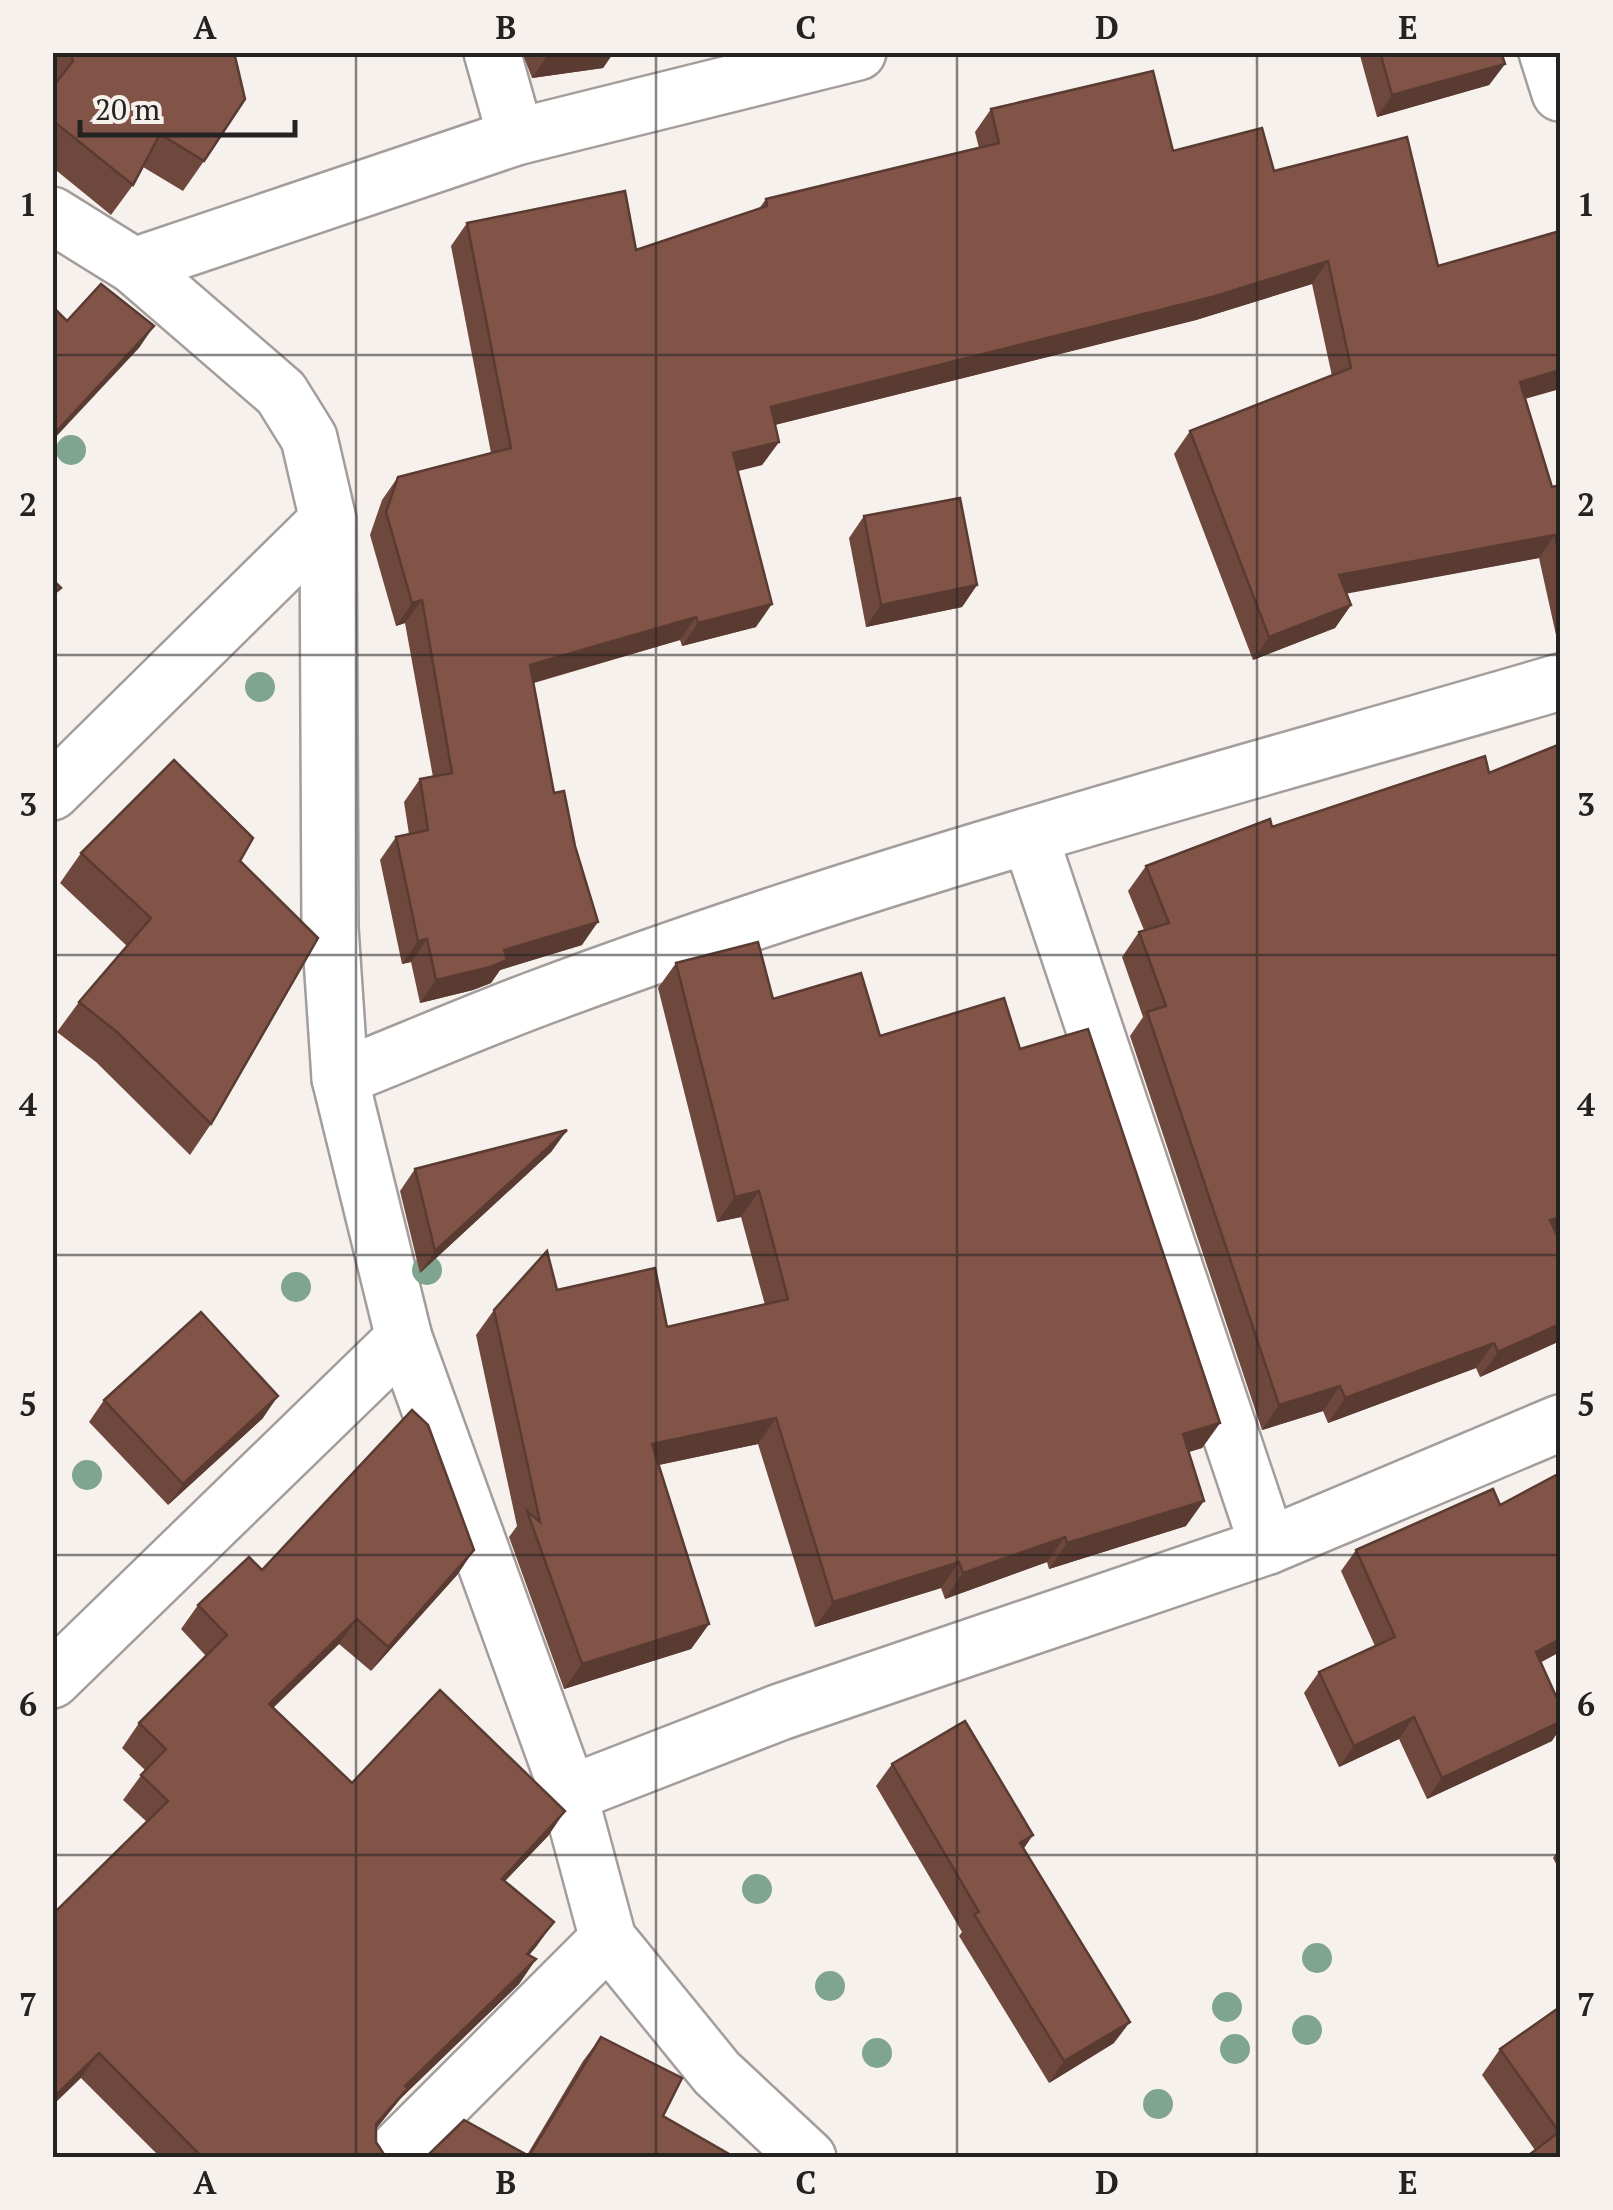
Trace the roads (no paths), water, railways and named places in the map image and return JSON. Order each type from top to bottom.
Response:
[{"type":"street","points":[[492,52],[516,137]]},
{"type":"street","points":[[134,266],[516,137],[858,52]]},
{"type":"street","points":[[1547,52],[1560,93]]},
{"type":"street","points":[[52,215],[134,266],[281,393],[309,438],[328,520],[330,928],[340,1078],[404,1338],[569,1794],[608,1939],[717,2073],[808,2158]]},
{"type":"street","points":[[52,792],[328,520]]},
{"type":"street","points":[[340,1078],[536,998],[1030,837],[1560,682]]},
{"type":"street","points":[[1030,837],[1268,1546]]},
{"type":"street","points":[[52,1680],[404,1338]]},
{"type":"street","points":[[569,1794],[780,1712],[1268,1546],[1560,1423]]},
{"type":"street","points":[[389,2158],[608,1939]]}]
